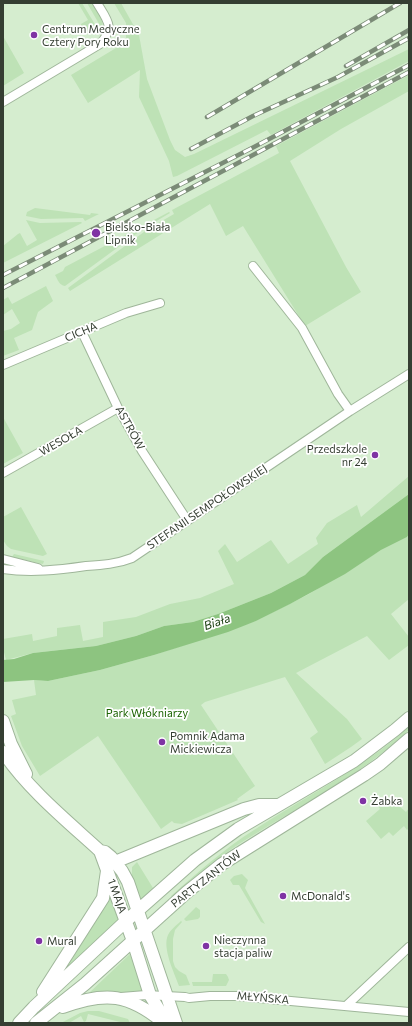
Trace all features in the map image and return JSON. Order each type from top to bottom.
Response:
[{"type":"street","points":[[3,102],[100,44],[108,35],[109,26],[97,3]]},
{"type":"street","points":[[253,266],[302,328],[338,394],[350,411]]},
{"type":"street","name":"CICHA","points":[[3,365],[126,313],[160,303]]},
{"type":"street","name":"ASTRÓW","points":[[82,332],[118,408],[142,451],[187,520]]},
{"type":"street","name":"STEFANII SEMPOŁOWSKIEJ","points":[[3,569],[33,572],[116,563],[132,558],[350,411],[409,374]]},
{"type":"street","name":"WESOŁA","points":[[3,473],[118,408]]},
{"type":"street","name":"STEFANII SEMPOŁOWSKIEJ","points":[[3,559],[27,566],[53,570]]},
{"type":"street","name":"PARTYZANTÓW","points":[[19,1023],[34,1007],[177,874],[216,844],[354,761],[409,718]]},
{"type":"street","name":"1 MAJA","points":[[3,722],[11,744],[24,771],[38,794]]},
{"type":"street","name":"PARTYZANTÓW","points":[[36,1023],[95,976],[188,892],[222,864],[364,775],[380,764],[409,739]]},
{"type":"street","name":"1 MAJA","points":[[3,752],[19,774],[38,794],[100,851],[105,852],[111,865],[126,921],[134,941],[150,995],[166,1023]]},
{"type":"street","points":[[111,865],[244,809],[259,805],[280,805]]},
{"type":"street","name":"PARTYZANTÓW","points":[[34,1007],[99,904],[104,892],[111,865]]},
{"type":"street","name":"1 MAJA","points":[[111,865],[128,882],[176,1023]]},
{"type":"street","points":[[346,1006],[409,947]]},
{"type":"street","name":"MŁYŃSKA","points":[[116,997],[150,995],[189,998],[236,996],[409,1012]]},
{"type":"street","points":[[54,1010],[86,1000],[116,997],[138,1006],[166,1023]]},
{"type":"green space","points":[[78,3],[82,3],[99,31],[92,35],[89,30],[81,34],[81,24],[88,20]]},
{"type":"green space","points":[[87,3],[92,3],[98,12],[103,26],[102,29]]},
{"type":"green space","points":[[114,3],[121,3],[139,35],[147,79],[170,140],[175,150],[185,157],[194,154],[409,49],[409,61],[271,135],[267,130],[173,177],[169,161],[139,97],[140,70],[88,103],[71,75],[126,42],[126,23]]},
{"type":"green space","points":[[3,36],[24,73],[3,86]]},
{"type":"green space","points":[[409,75],[409,91],[341,129],[290,161],[346,267],[361,292],[305,326],[243,226],[226,236],[210,204],[70,291],[68,288],[148,229],[174,214],[172,210],[279,153],[276,146]]},
{"type":"green space","points":[[35,208],[90,215],[91,213],[99,214],[85,221],[83,218],[41,219],[26,216],[27,212]]},
{"type":"green space","points":[[169,212],[170,213],[143,229],[65,286],[61,285],[59,282],[55,275],[63,271],[65,267]]},
{"type":"green space","points":[[26,220],[40,223],[82,223],[3,263],[3,246],[18,234],[20,233],[27,246],[37,240]]},
{"type":"green space","points":[[46,286],[53,301],[38,312],[32,330],[14,338],[19,350],[3,356],[3,331],[11,329],[20,323],[12,309],[3,315],[3,300],[8,297],[12,304]]},
{"type":"green space","points":[[3,417],[23,453],[3,464]]},
{"type":"green space","points":[[409,476],[409,494],[323,557],[305,575],[271,593],[218,614],[193,622],[164,626],[136,636],[96,646],[33,653],[6,660],[3,648],[3,639],[32,634],[33,641],[57,636],[57,628],[80,625],[83,641],[103,637],[103,622],[136,617],[170,604],[200,598],[234,584],[218,551],[225,544],[237,562],[271,540],[288,564],[318,544],[316,538],[327,523],[357,505],[361,517]]},
{"type":"green space","points":[[21,507],[47,554],[43,556],[11,549],[3,540],[3,517]]},
{"type":"green space","name":"Park Włókniarzy","points":[[409,534],[409,599],[391,614],[409,637],[409,645],[389,660],[367,636],[296,673],[347,719],[362,739],[351,747],[325,764],[310,738],[318,732],[285,677],[205,702],[201,705],[255,786],[237,799],[238,800],[182,824],[174,823],[172,821],[161,829],[98,736],[40,776],[22,746],[11,716],[16,714],[12,700],[36,695],[34,680],[48,681],[100,670],[154,655],[256,621],[309,594],[381,550],[407,537]]},
{"type":"green space","points":[[14,554],[44,561],[43,564],[12,557]]},
{"type":"green space","points":[[409,727],[409,730],[390,747],[349,777],[221,856],[172,897],[171,896],[243,837],[353,769]]},
{"type":"green space","points":[[385,800],[389,804],[392,800],[406,812],[409,808],[409,828],[407,830],[404,826],[393,836],[389,832],[381,839],[366,821],[380,809],[378,806]]},
{"type":"green space","points":[[137,862],[153,888],[142,899],[140,898],[132,876],[132,867]]},
{"type":"green space","points":[[242,874],[248,880],[245,888],[265,924],[261,922],[239,885],[233,885],[230,880],[234,876]]},
{"type":"green space","points":[[110,897],[118,922],[59,977]]},
{"type":"green space","points":[[196,907],[200,910],[200,917],[198,919],[186,921],[184,919]]},
{"type":"green space","points":[[181,921],[182,922],[175,930],[173,939],[173,961],[175,967],[186,975],[190,985],[179,986],[169,960],[166,946],[168,935]]},
{"type":"green space","points":[[130,954],[144,992],[89,994],[89,993]]},
{"type":"green space","points":[[213,974],[226,974],[229,980],[226,986],[193,986],[192,982],[212,982]]},
{"type":"green space","points":[[99,1011],[128,1019],[130,1023],[120,1023],[88,1014],[86,1021],[84,1022],[81,1016],[69,1023],[61,1023],[80,1013]]},
{"type":"water","name":"Biała","points":[[409,494],[409,534],[407,537],[381,550],[345,574],[256,621],[228,632],[100,670],[48,681],[34,680],[3,682],[3,660],[14,659],[33,653],[96,646],[136,636],[164,626],[193,622],[218,614],[271,593],[305,575],[323,557]]},
{"type":"railway","points":[[207,117],[400,3]]},
{"type":"railway","points":[[346,66],[409,30]]},
{"type":"railway","points":[[191,149],[253,116],[338,77],[409,38]]},
{"type":"railway","points":[[3,275],[254,147],[409,65]]},
{"type":"railway","points":[[3,288],[409,72]]},
{"type":"place","name":"Centrum Medyczne Cztery Pory Roku","points":[[34,35]]},
{"type":"place","name":"Bielsko-Biała Lipnik","points":[[96,233]]},
{"type":"place","name":"Przedszkole nr 24","points":[[375,455]]},
{"type":"place","name":"Pomnik Adama Mickiewicza","points":[[162,742]]},
{"type":"place","name":"Żabka","points":[[363,801]]},
{"type":"place","name":"McDonald's","points":[[283,896]]},
{"type":"place","name":"Mural","points":[[39,941]]},
{"type":"place","name":"Nieczynna stacja paliw","points":[[206,946]]}]
